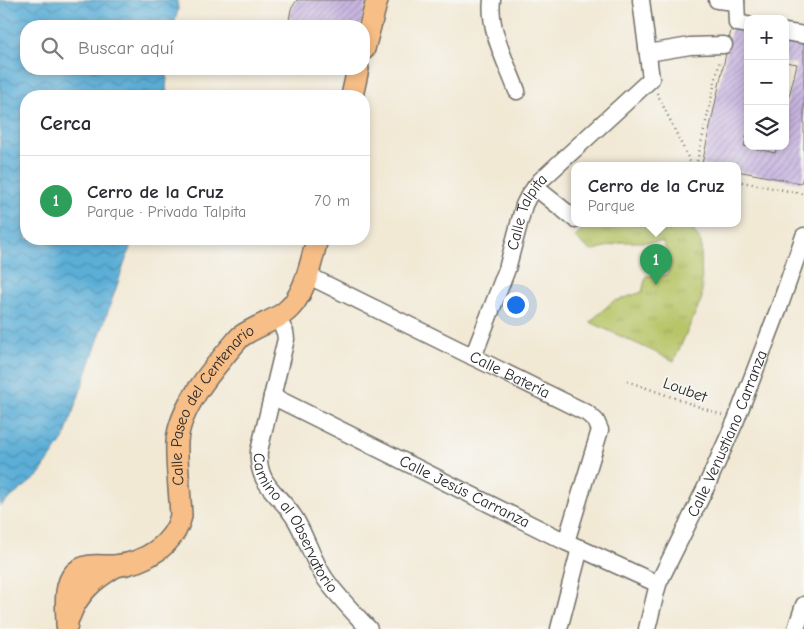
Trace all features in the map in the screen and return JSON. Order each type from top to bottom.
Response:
[{"type":"main road","points":[[370,27],[377,0]]},
{"type":"main road","points":[[353,90],[357,75]]},
{"type":"main road","name":"Calle Paseo del Centenario","points":[[66,627],[74,605],[81,594],[99,576],[116,566],[146,557],[166,544],[173,535],[181,516],[177,442],[180,425],[186,410],[240,337],[277,317],[293,304],[307,275],[315,245]]},
{"type":"street","points":[[492,0],[490,10],[493,26],[517,91]]},
{"type":"street","points":[[641,0],[651,79]]},
{"type":"street","points":[[717,0],[736,1],[743,24]]},
{"type":"street","points":[[789,33],[804,35]]},
{"type":"street","points":[[648,53],[690,46],[724,45]]},
{"type":"street","name":"Calle Talpita","points":[[473,357],[507,269],[524,205],[535,187],[651,79]]},
{"type":"street","points":[[535,187],[571,216]]},
{"type":"street","name":"Calle Venustiano Carranza","points":[[647,629],[658,584],[706,487],[736,420],[780,308],[804,236]]},
{"type":"street","name":"Calle Batería","points":[[307,275],[587,412],[596,421],[600,430],[573,545],[559,629]]},
{"type":"street","name":"Camino al Observatorio","points":[[277,317],[285,332],[286,339],[259,451],[258,463],[260,472],[263,481],[297,521],[324,576],[369,629]]},
{"type":"street","name":"Calle Jesús Carranza","points":[[272,396],[573,545],[658,584]]},
{"type":"street","points":[[799,628],[804,605]]},
{"type":"path","points":[[697,162],[724,45]]},
{"type":"path","points":[[651,79],[690,162]]},
{"type":"path","points":[[741,182],[804,194]]},
{"type":"path","name":"Loubet","points":[[626,381],[736,420]]},
{"type":"green space","points":[[584,227],[691,227],[701,242],[702,298],[674,361],[590,322],[612,302],[642,292],[646,276],[667,275],[671,262],[663,242],[623,242],[591,251],[575,238]]},
{"type":"water","points":[[0,0],[177,0],[178,9],[175,20],[20,20],[20,75],[167,75],[167,90],[20,90],[20,245],[131,245],[64,438],[38,476],[0,506]]},
{"type":"building","points":[[297,0],[367,0],[362,20],[289,20],[291,9]]},
{"type":"building","points":[[732,26],[744,28],[744,150],[762,150],[775,153],[776,150],[789,150],[789,97],[797,64],[789,63],[789,36],[804,38],[804,174],[801,183],[741,172],[741,162],[702,162]]},
{"type":"place","name":"Cerro de la Cruz","points":[[656,285]]}]
